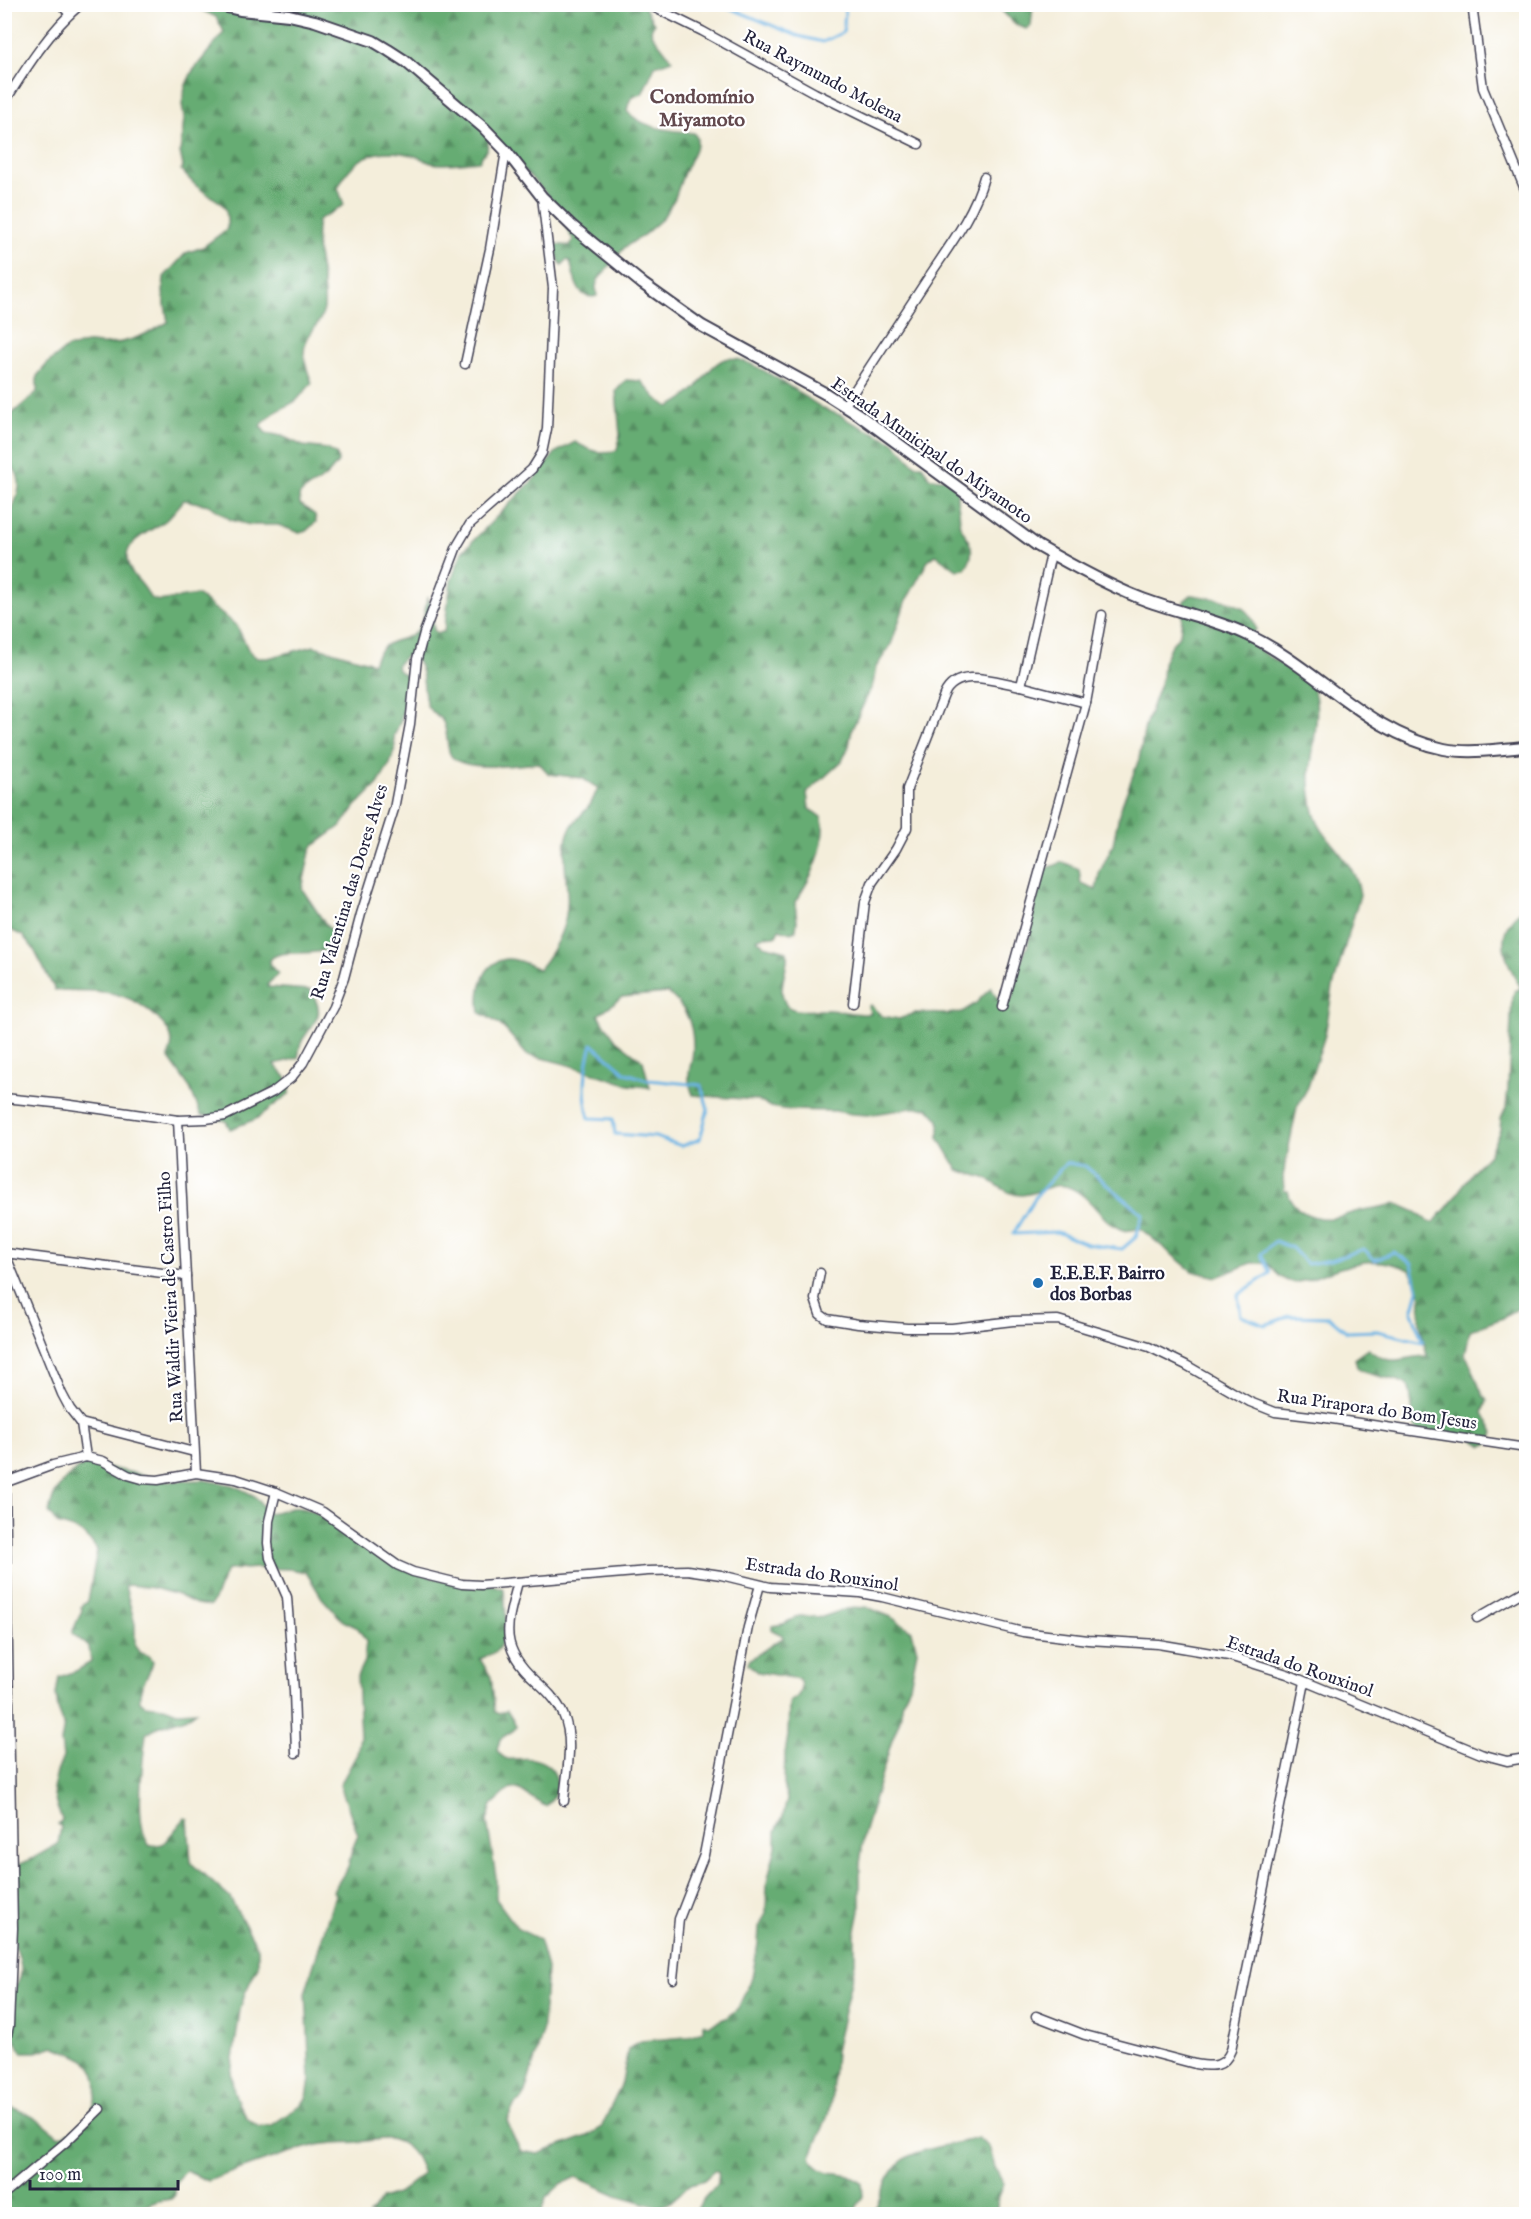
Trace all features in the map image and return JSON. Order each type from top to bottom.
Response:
[{"type":"street","points":[[60,4],[70,14]]},
{"type":"street","points":[[4,103],[37,54],[81,4]]},
{"type":"street","name":"Estrada Municipal do Miyamoto","points":[[214,4],[298,17],[373,41],[412,68],[484,128],[506,151],[542,198],[573,227],[643,284],[702,327],[845,405],[1051,554],[1140,598],[1246,634],[1274,649],[1333,692],[1406,737],[1447,749],[1527,747]]},
{"type":"street","name":"Rua Raymundo Molena","points":[[646,4],[702,31],[815,93],[919,144]]},
{"type":"street","points":[[1472,4],[1483,88],[1527,192]]},
{"type":"street","points":[[465,364],[488,260],[506,151]]},
{"type":"street","points":[[845,405],[945,253],[971,209],[984,177]]},
{"type":"street","name":"Rua Valentina das Dores Alves","points":[[4,1098],[178,1120],[206,1119],[225,1116],[273,1092],[291,1078],[303,1063],[333,1007],[344,978],[361,914],[394,809],[410,724],[417,659],[430,616],[458,546],[470,524],[532,469],[542,453],[547,429],[553,288],[542,198]]},
{"type":"street","points":[[1021,686],[1051,554]]},
{"type":"street","points":[[1002,1007],[1086,703],[1102,615]]},
{"type":"street","points":[[853,1003],[863,912],[868,892],[907,828],[907,789],[948,687],[962,678],[972,678],[1021,686],[1086,703]]},
{"type":"street","name":"Rua Waldir Vieira de Castro Filho","points":[[178,1120],[195,1473]]},
{"type":"street","points":[[4,2048],[9,2026],[13,1928],[5,1483],[53,1465],[86,1456],[81,1423],[62,1394],[5,1252],[186,1276]]},
{"type":"street","name":"Rua Pirapora do Bom Jesus","points":[[820,1273],[815,1299],[820,1314],[827,1319],[907,1328],[952,1328],[1013,1321],[1058,1320],[1149,1347],[1186,1365],[1250,1402],[1275,1412],[1527,1448]]},
{"type":"street","points":[[81,1423],[194,1452]]},
{"type":"street","name":"Estrada do Rouxinol","points":[[86,1456],[103,1461],[128,1475],[142,1479],[158,1480],[195,1473],[236,1479],[276,1492],[323,1512],[390,1560],[413,1572],[462,1584],[670,1570],[704,1572],[760,1585],[800,1590],[860,1593],[1023,1632],[1088,1640],[1158,1644],[1198,1650],[1248,1662],[1305,1682],[1481,1754],[1507,1761],[1527,1758]]},
{"type":"street","points":[[276,1492],[269,1521],[268,1543],[270,1558],[287,1597],[296,1753]]},
{"type":"street","points":[[518,1582],[511,1608],[508,1640],[511,1652],[518,1663],[546,1690],[565,1716],[569,1754],[564,1801]]},
{"type":"street","points":[[673,1979],[679,1919],[704,1855],[747,1627],[760,1585]]},
{"type":"street","points":[[1477,1618],[1527,1590]]},
{"type":"street","points":[[1036,2016],[1085,2035],[1195,2064],[1210,2067],[1227,2060],[1231,2050],[1305,1682]]},
{"type":"street","points":[[4,2194],[66,2142],[100,2109]]},
{"type":"green space","points":[[196,5],[643,5],[654,23],[652,34],[672,60],[655,66],[642,94],[631,100],[627,111],[633,117],[649,125],[694,133],[697,145],[675,198],[662,219],[625,247],[598,280],[597,296],[590,297],[584,295],[577,286],[570,261],[567,260],[562,265],[559,261],[554,244],[570,246],[573,240],[550,198],[502,146],[489,140],[487,149],[479,161],[432,163],[402,153],[390,152],[369,156],[351,168],[338,188],[344,205],[318,220],[317,243],[324,309],[308,338],[304,352],[312,383],[296,401],[274,413],[260,426],[266,433],[282,436],[303,446],[327,449],[337,455],[338,462],[330,472],[299,496],[300,504],[315,515],[316,522],[300,533],[278,525],[250,525],[231,520],[209,505],[184,500],[165,521],[130,546],[128,565],[150,598],[159,601],[197,595],[237,626],[249,651],[257,658],[268,658],[314,646],[373,663],[384,647],[413,634],[418,629],[423,618],[427,597],[434,630],[437,633],[444,632],[451,581],[462,552],[535,478],[556,452],[575,442],[606,453],[617,450],[620,435],[616,391],[626,380],[641,381],[656,398],[669,407],[690,394],[712,368],[725,359],[747,362],[824,409],[841,415],[894,442],[915,465],[922,465],[930,478],[943,479],[947,473],[963,484],[957,493],[959,524],[971,546],[971,557],[965,569],[957,570],[936,555],[929,559],[905,603],[891,645],[876,667],[873,684],[852,729],[849,746],[842,761],[807,793],[809,808],[822,818],[823,829],[816,863],[795,902],[796,930],[791,933],[779,929],[776,936],[757,939],[764,945],[787,951],[782,993],[786,1005],[791,1008],[802,1011],[829,1010],[871,1014],[868,1007],[870,1005],[882,1016],[899,1019],[915,1013],[962,1012],[975,1004],[991,988],[1002,1005],[1008,1004],[1013,995],[1016,972],[1028,945],[1035,905],[1045,869],[1063,862],[1079,869],[1081,884],[1096,890],[1099,874],[1113,844],[1120,810],[1139,759],[1145,726],[1162,678],[1163,663],[1170,647],[1180,634],[1184,601],[1191,595],[1231,602],[1240,606],[1253,620],[1256,630],[1249,635],[1253,643],[1269,657],[1298,674],[1312,688],[1316,706],[1310,778],[1313,807],[1322,830],[1352,870],[1360,895],[1333,987],[1325,1035],[1308,1087],[1297,1107],[1283,1176],[1284,1191],[1288,1191],[1293,1204],[1298,1208],[1310,1215],[1331,1218],[1395,1203],[1416,1212],[1429,1222],[1434,1222],[1450,1204],[1472,1172],[1489,1154],[1500,1130],[1501,1118],[1506,1108],[1512,997],[1515,991],[1521,988],[1506,955],[1505,935],[1508,925],[1515,916],[1526,908],[1526,1307],[1524,1309],[1520,1307],[1503,1318],[1470,1330],[1465,1355],[1487,1401],[1483,1413],[1494,1433],[1488,1444],[1483,1446],[1468,1436],[1438,1439],[1424,1436],[1415,1427],[1408,1385],[1357,1367],[1355,1358],[1368,1349],[1390,1360],[1427,1356],[1420,1323],[1421,1296],[1410,1270],[1398,1265],[1376,1261],[1365,1262],[1296,1282],[1282,1278],[1267,1263],[1251,1263],[1217,1277],[1192,1271],[1141,1229],[1123,1230],[1116,1227],[1085,1197],[1071,1188],[1058,1186],[1017,1195],[985,1178],[958,1170],[939,1138],[939,1120],[928,1108],[912,1108],[868,1115],[835,1111],[788,1110],[771,1107],[756,1100],[693,1095],[689,1079],[693,1053],[690,1022],[679,1004],[668,993],[622,997],[598,1015],[616,1040],[643,1061],[650,1088],[626,1084],[527,1055],[502,1026],[480,1013],[480,987],[486,972],[498,961],[515,960],[539,969],[557,942],[564,923],[567,902],[565,853],[567,838],[571,827],[590,805],[598,788],[582,778],[549,774],[539,763],[477,766],[456,760],[450,754],[443,722],[427,706],[422,671],[412,655],[404,657],[397,665],[398,670],[406,676],[407,685],[401,720],[394,736],[395,748],[390,764],[378,784],[356,806],[342,825],[312,847],[310,852],[302,889],[326,925],[336,935],[336,945],[319,952],[282,954],[270,960],[270,965],[278,974],[268,984],[268,987],[310,990],[319,1011],[316,1021],[302,1041],[298,1058],[275,1064],[290,1085],[289,1094],[256,1119],[230,1129],[226,1121],[201,1115],[190,1088],[168,1057],[172,1044],[171,1036],[151,1012],[127,998],[114,994],[55,990],[33,948],[23,936],[5,927],[4,526],[16,500],[19,483],[13,467],[5,461],[5,424],[13,413],[37,392],[37,376],[48,363],[68,347],[88,343],[113,344],[129,340],[168,322],[163,293],[164,277],[186,253],[203,247],[227,229],[225,208],[222,204],[197,186],[181,170],[183,166],[180,152],[184,119],[182,104],[185,87],[192,72],[224,32],[216,17]]},
{"type":"green space","points":[[996,5],[1033,5],[1031,26],[1026,29],[1015,24]]},
{"type":"green space","points":[[87,1463],[171,1481],[204,1480],[233,1485],[255,1496],[269,1514],[291,1508],[313,1511],[376,1552],[409,1569],[445,1580],[490,1584],[504,1589],[506,1621],[504,1637],[497,1650],[480,1659],[491,1677],[495,1712],[507,1711],[516,1725],[514,1730],[500,1739],[497,1750],[506,1759],[530,1758],[542,1762],[553,1772],[557,1785],[556,1792],[546,1806],[520,1790],[511,1788],[492,1805],[487,1821],[496,1877],[496,1899],[518,1929],[539,1939],[547,1968],[542,2035],[523,2099],[514,2106],[507,2121],[521,2151],[538,2154],[588,2136],[601,2128],[622,2083],[628,2049],[641,2041],[686,2037],[703,2031],[703,2024],[709,2025],[726,2018],[738,2008],[752,1978],[759,1928],[766,1913],[767,1882],[776,1847],[776,1831],[787,1799],[784,1784],[789,1704],[801,1689],[799,1679],[758,1672],[748,1664],[749,1660],[783,1638],[782,1635],[772,1630],[772,1626],[783,1624],[799,1616],[822,1617],[846,1609],[867,1607],[891,1617],[912,1631],[917,1651],[910,1686],[903,1700],[900,1719],[864,1834],[860,1864],[860,1911],[855,1935],[855,1963],[835,2051],[832,2095],[828,2115],[811,2157],[822,2170],[849,2175],[862,2183],[863,2196],[855,2210],[856,2214],[695,2214],[718,2180],[718,2171],[714,2171],[704,2180],[691,2184],[669,2203],[658,2207],[617,2195],[576,2177],[561,2184],[546,2198],[541,2214],[369,2214],[382,2199],[399,2193],[423,2174],[417,2159],[410,2150],[396,2140],[384,2139],[313,2146],[208,2181],[186,2171],[177,2182],[174,2188],[175,2195],[171,2199],[158,2201],[121,2214],[5,2214],[5,2108],[27,2113],[59,2136],[83,2122],[94,2105],[97,2088],[94,2072],[84,2060],[77,2056],[54,2046],[37,2052],[22,2052],[17,2044],[9,2022],[9,2015],[14,1990],[21,1975],[21,1967],[6,1923],[13,1908],[19,1864],[58,1844],[61,1827],[58,1824],[62,1820],[53,1789],[63,1757],[61,1742],[64,1725],[58,1709],[56,1694],[59,1677],[91,1662],[89,1647],[72,1633],[82,1610],[81,1607],[88,1601],[97,1550],[80,1532],[57,1524],[49,1512],[54,1496],[62,1483]],"holes":[[[289,1569],[306,1572],[322,1598],[343,1621],[358,1628],[366,1641],[364,1661],[357,1676],[360,1737],[357,1754],[340,1785],[358,1835],[348,1867],[333,1891],[335,1895],[306,1990],[310,2080],[307,2097],[302,2104],[272,2125],[259,2127],[247,2118],[239,2105],[231,2074],[240,2010],[245,1993],[258,1966],[258,1948],[230,1898],[191,1863],[188,1819],[185,1818],[163,1844],[150,1846],[145,1837],[140,1809],[140,1792],[146,1734],[196,1711],[177,1712],[164,1707],[145,1705],[140,1701],[142,1685],[153,1661],[149,1656],[139,1652],[135,1646],[135,1624],[125,1586],[154,1588],[178,1595],[196,1604],[211,1606],[227,1570]]]},
{"type":"green space","points":[[978,2138],[989,2147],[995,2167],[1004,2184],[998,2199],[996,2214],[873,2214],[888,2179],[902,2161],[917,2153]]},
{"type":"waterway","points":[[720,4],[798,36],[823,42],[843,32],[845,13],[843,4]]},
{"type":"waterway","points":[[592,1044],[626,1073],[648,1080],[701,1085],[708,1109],[700,1139],[682,1146],[655,1137],[615,1134],[613,1119],[589,1118],[585,1081],[592,1044]]},
{"type":"waterway","points":[[1066,1163],[1085,1166],[1143,1214],[1136,1237],[1122,1249],[1087,1244],[1057,1232],[1013,1234],[1036,1196],[1066,1163]]},
{"type":"waterway","points":[[1275,1241],[1292,1248],[1307,1264],[1331,1260],[1364,1249],[1375,1260],[1394,1252],[1412,1264],[1418,1290],[1412,1312],[1423,1342],[1377,1331],[1347,1332],[1329,1317],[1290,1316],[1265,1325],[1241,1316],[1238,1295],[1270,1273],[1261,1254],[1275,1241]]},
{"type":"place","name":"E.E.E.F. Bairro dos Borbas","points":[[1038,1283]]},
{"type":"district","name":"Condomínio Miyamoto","points":[[702,108]]}]
